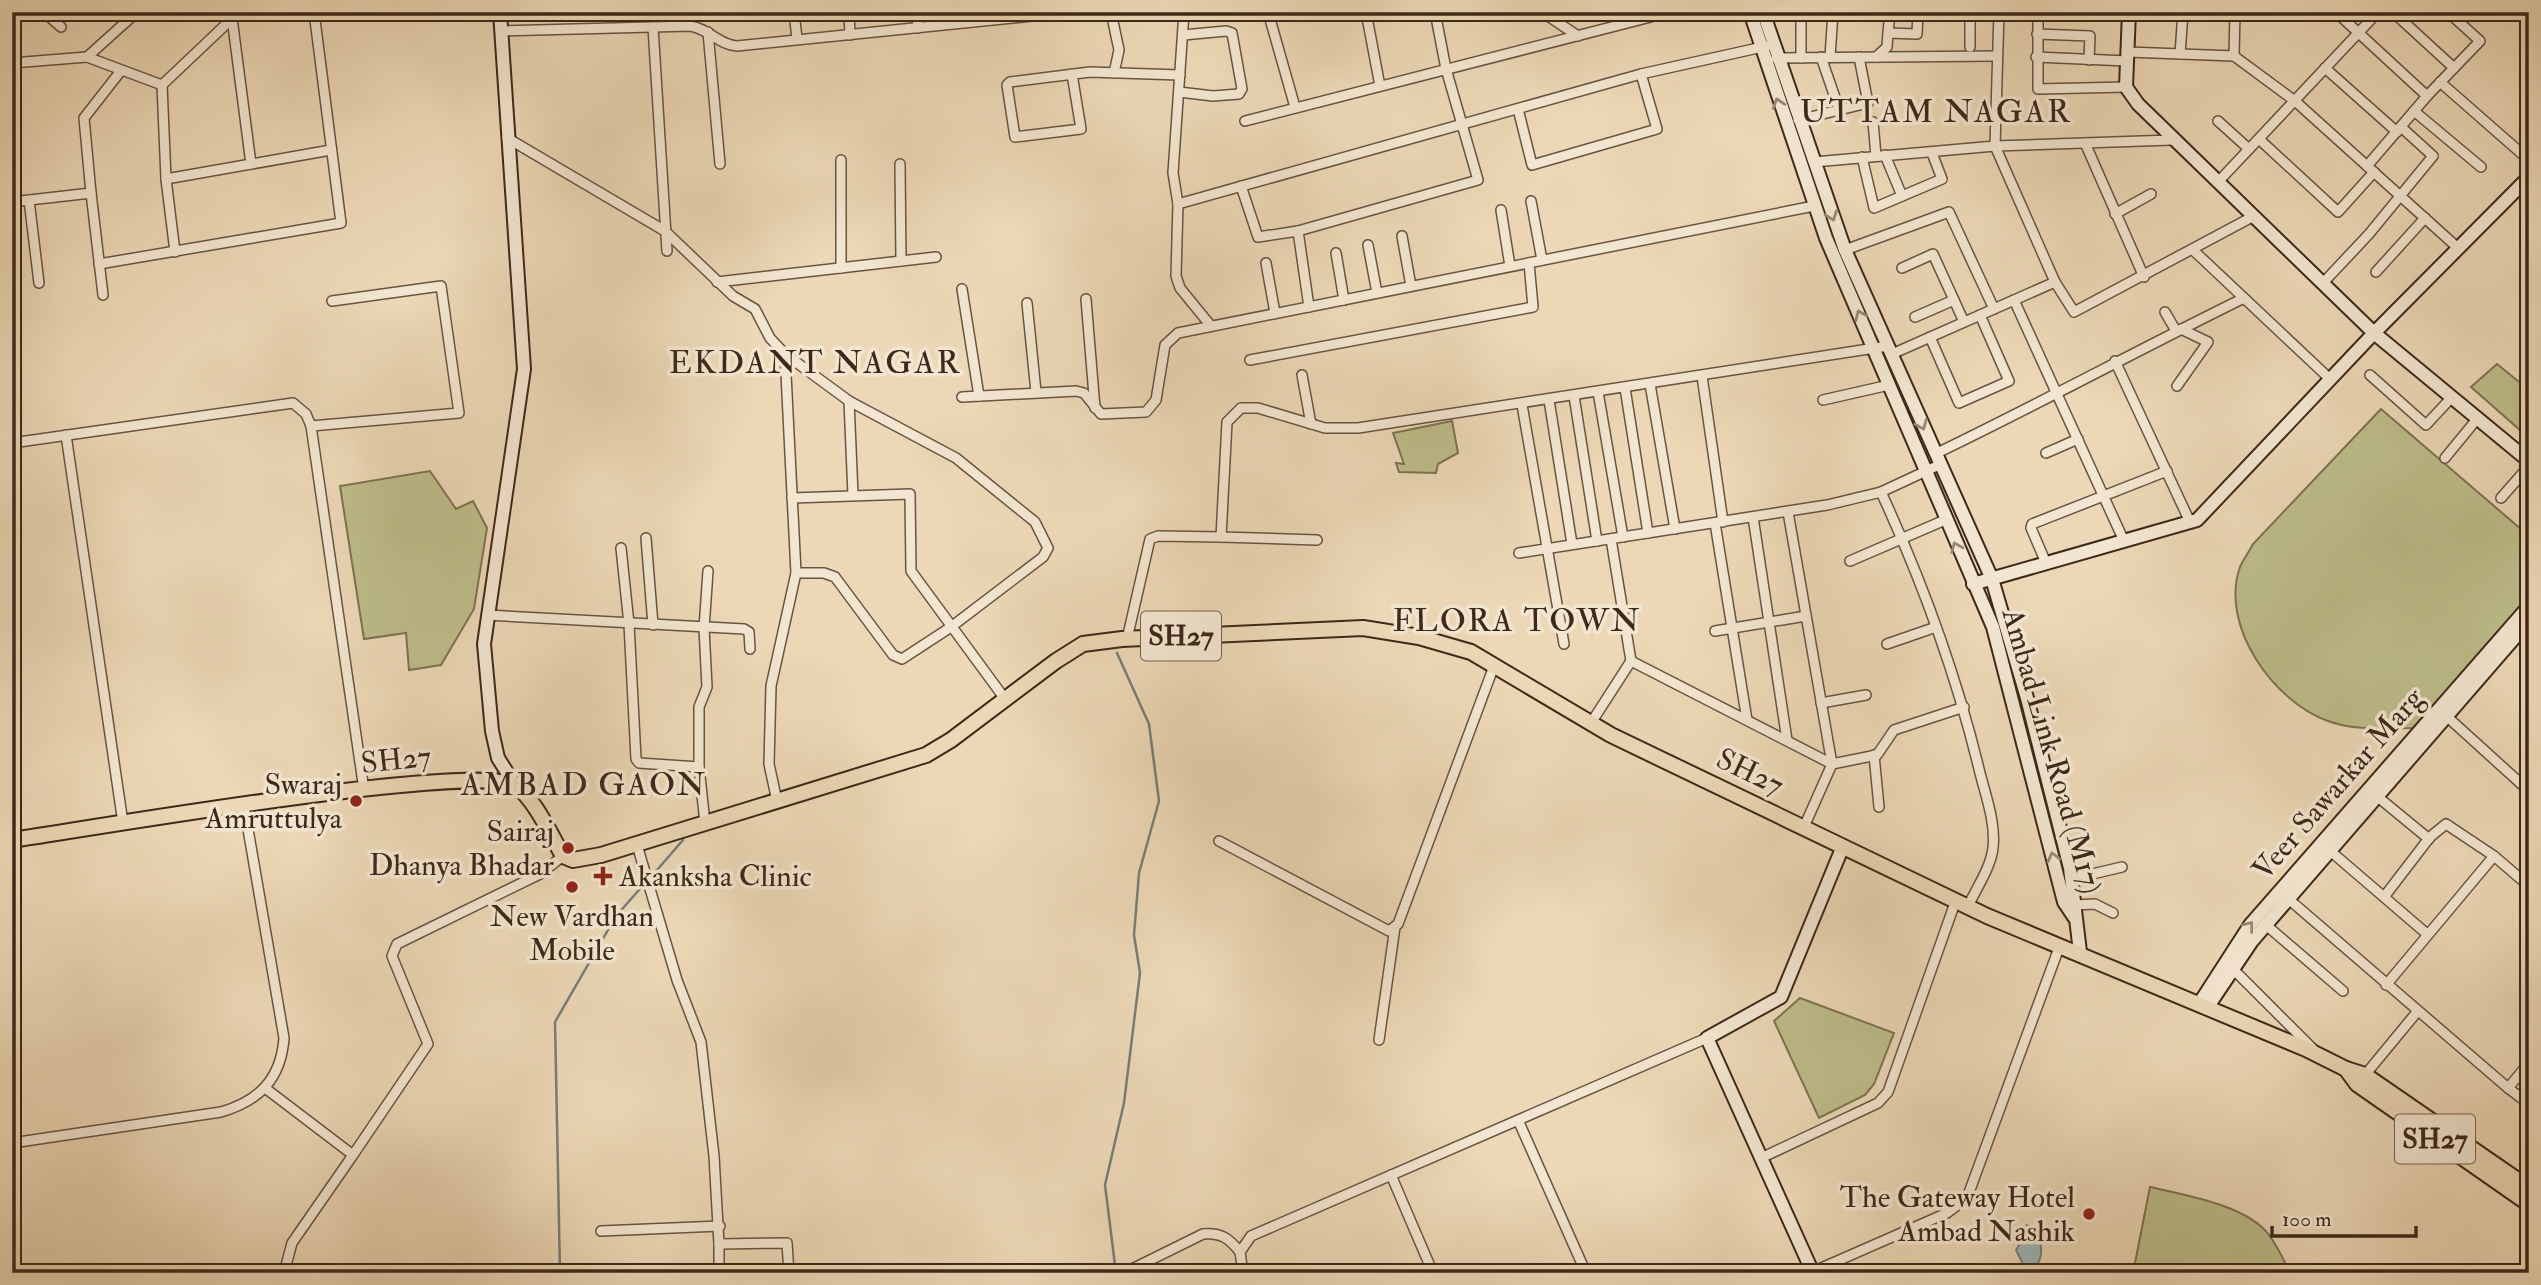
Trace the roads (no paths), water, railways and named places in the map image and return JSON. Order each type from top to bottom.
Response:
[{"type":"main road","name":"SH27","points":[[564,856],[582,859],[637,845],[926,755],[951,740],[1083,644],[1127,639],[1363,628],[1432,641],[1471,652],[1591,723],[1962,903],[2320,1056],[2346,1069],[2357,1084],[2526,1192]]},
{"type":"main road","name":"SH27","points":[[12,840],[364,790],[493,779],[515,785]]},
{"type":"main road","points":[[515,785],[535,809],[564,856]]},
{"type":"main road","points":[[2346,1069],[2365,1075],[2526,1192]]},
{"type":"street","points":[[44,12],[61,27]]},
{"type":"street","points":[[99,264],[341,223],[314,12]]},
{"type":"street","points":[[500,12],[524,369],[487,615],[484,657],[489,713],[498,758],[515,785]]},
{"type":"street","points":[[794,12],[797,39]]},
{"type":"street","points":[[849,12],[850,35]]},
{"type":"street","points":[[917,12],[918,28]]},
{"type":"street","points":[[502,31],[690,26],[708,32],[728,46],[1071,12]]},
{"type":"street","points":[[1111,12],[1119,50],[1114,72]]},
{"type":"street","points":[[1184,12],[1173,173],[1178,204],[1177,282],[1211,326]]},
{"type":"street","points":[[1268,12],[1295,107]]},
{"type":"street","points":[[1366,12],[1380,86]]},
{"type":"street","points":[[1241,186],[1258,237],[1298,231],[1478,180],[1446,69],[1435,12]]},
{"type":"street","points":[[1542,12],[1578,36]]},
{"type":"street","points":[[1245,121],[1578,36],[1639,16],[1670,12]]},
{"type":"street","name":"Ambad Link Road (M17)","points":[[1749,12],[1771,60],[1812,201],[1885,349],[1992,579],[2027,698],[2071,878],[2076,920]]},
{"type":"street","name":"Ambad Link Road (M17)","points":[[1763,12],[1766,46]]},
{"type":"street","points":[[1801,12],[1801,58]]},
{"type":"street","points":[[1833,12],[1825,57],[1839,109]]},
{"type":"street","points":[[1876,57],[1887,47],[1890,12]]},
{"type":"street","points":[[1888,33],[1916,34],[1918,12]]},
{"type":"street","points":[[1970,12],[1970,47]]},
{"type":"street","points":[[1999,12],[1994,146],[2055,282],[2070,308],[2077,312],[2254,216]]},
{"type":"street","points":[[2038,12],[2038,89],[2126,87]]},
{"type":"street","points":[[2129,12],[2126,87],[2172,140],[2374,333],[2527,457],[2501,498]]},
{"type":"street","points":[[2180,54],[2183,12]]},
{"type":"street","points":[[2234,56],[2235,12]]},
{"type":"street","points":[[2336,12],[2427,96]]},
{"type":"street","points":[[2218,182],[2378,12]]},
{"type":"street","points":[[2393,12],[2454,68]]},
{"type":"street","points":[[2259,139],[2338,212],[2399,129],[2480,41],[2448,12]]},
{"type":"street","points":[[87,57],[132,14]]},
{"type":"street","points":[[235,15],[251,164]]},
{"type":"street","points":[[175,252],[166,179],[162,85],[235,15]]},
{"type":"street","points":[[653,27],[667,251]]},
{"type":"street","points":[[708,32],[720,164]]},
{"type":"street","points":[[1179,92],[1219,96],[1239,94],[1242,89],[1232,33],[1183,35]]},
{"type":"street","points":[[2037,34],[2090,36],[2089,60]]},
{"type":"street","points":[[1178,204],[1641,74],[1766,46]]},
{"type":"street","points":[[2036,57],[2089,60],[2180,54],[2234,56],[2294,101],[2458,248]]},
{"type":"street","points":[[1771,60],[1996,56]]},
{"type":"street","points":[[12,63],[87,57],[120,72],[162,85]]},
{"type":"street","points":[[1798,120],[1868,103],[1858,57]]},
{"type":"street","name":"Ambad Link Road (M17)","points":[[1771,60],[1798,120],[1845,250],[1885,349],[1889,385],[1993,627],[2064,902],[2076,920]]},
{"type":"street","points":[[2323,283],[2369,234],[2433,156],[2325,68]]},
{"type":"street","points":[[103,295],[85,118],[120,72]]},
{"type":"street","points":[[1072,74],[1081,129],[1015,137],[1008,83],[1072,74],[1114,72],[1180,75]]},
{"type":"street","points":[[1518,109],[1532,165],[1657,129],[1641,74]]},
{"type":"street","points":[[2440,82],[2529,160]]},
{"type":"street","points":[[2414,111],[2481,167]]},
{"type":"street","points":[[2218,121],[2249,149]]},
{"type":"street","points":[[1873,122],[1880,156],[1902,197]]},
{"type":"street","points":[[507,138],[665,231],[737,301],[755,309],[770,338],[785,354],[849,401],[956,458],[1035,522],[1044,535],[1048,548],[1043,557],[951,627],[906,658],[898,659],[835,577],[824,573],[796,573]]},
{"type":"street","points":[[1814,162],[1994,146],[2172,140]]},
{"type":"street","points":[[2085,143],[2144,277]]},
{"type":"street","points":[[166,179],[331,150]]},
{"type":"street","points":[[1861,157],[1874,208],[1942,179],[1932,153]]},
{"type":"street","points":[[841,160],[841,268]]},
{"type":"street","points":[[900,164],[901,261]]},
{"type":"street","points":[[1973,584],[2197,520],[2374,333],[2527,182]]},
{"type":"street","points":[[962,397],[1080,391],[1095,409],[1104,414],[1143,413],[1151,409],[1157,398],[1167,341],[1178,333],[1529,263],[1812,201],[1823,192]]},
{"type":"street","points":[[12,202],[91,193]]},
{"type":"street","points":[[2115,214],[2151,194]]},
{"type":"street","points":[[29,200],[39,284]]},
{"type":"street","points":[[1531,201],[1542,260]]},
{"type":"street","points":[[1501,210],[1510,267]]},
{"type":"street","points":[[1845,250],[1949,212],[1994,309]]},
{"type":"street","points":[[2376,272],[2425,218]]},
{"type":"street","points":[[1298,231],[1309,307]]},
{"type":"street","points":[[1402,236],[1411,286]]},
{"type":"street","points":[[1368,245],[1377,293]]},
{"type":"street","points":[[2193,250],[2330,379]]},
{"type":"street","points":[[1336,253],[1344,300]]},
{"type":"street","points":[[1902,268],[1933,254],[1964,322]]},
{"type":"street","points":[[716,282],[936,257]]},
{"type":"street","points":[[1266,263],[1275,313]]},
{"type":"street","points":[[1250,360],[1531,307],[1535,302],[1529,263]]},
{"type":"street","points":[[1220,537],[1227,422],[1230,415],[1248,407],[1332,429],[1350,429],[1885,349],[1930,337],[2055,282]]},
{"type":"street","points":[[311,426],[459,413],[441,286],[332,301]]},
{"type":"street","points":[[962,289],[978,396]]},
{"type":"street","points":[[1519,552],[1788,512],[1881,492],[1926,472],[1937,460],[2115,361],[2244,298]]},
{"type":"street","points":[[1086,299],[1095,409]]},
{"type":"street","points":[[1915,317],[1954,300]]},
{"type":"street","points":[[2014,300],[2124,541]]},
{"type":"street","points":[[1027,303],[1036,392]]},
{"type":"street","points":[[2165,312],[2178,330],[2208,342],[2177,386]]},
{"type":"street","points":[[1930,337],[1959,403],[2009,381],[1980,315]]},
{"type":"street","points":[[777,802],[769,764],[771,686],[796,573],[785,354]]},
{"type":"street","points":[[2115,361],[2190,522]]},
{"type":"street","points":[[1302,375],[1311,424]]},
{"type":"street","points":[[2370,375],[2426,425],[2452,397]]},
{"type":"street","points":[[1702,376],[1732,628],[1747,720]]},
{"type":"street","points":[[1650,384],[1675,529]]},
{"type":"street","points":[[1823,400],[1889,385]]},
{"type":"street","points":[[1625,388],[1648,533]]},
{"type":"street","points":[[1598,392],[1623,537]]},
{"type":"street","points":[[1574,396],[1597,541]]},
{"type":"street","points":[[1549,400],[1572,544]]},
{"type":"street","points":[[849,401],[853,495]]},
{"type":"street","points":[[12,443],[293,403],[306,414],[311,426],[364,790]]},
{"type":"street","points":[[1522,405],[1564,644]]},
{"type":"street","points":[[2445,458],[2477,419]]},
{"type":"street","points":[[66,435],[123,823]]},
{"type":"street","points":[[2046,453],[2078,439]]},
{"type":"street","points":[[2046,563],[2031,528],[2032,524],[2166,471]]},
{"type":"street","points":[[1761,1157],[1878,1103],[1888,1092],[1962,903],[1992,856],[1994,845],[1989,809],[1964,707],[1936,626],[1881,492]]},
{"type":"street","points":[[792,498],[910,494],[911,571],[1005,699]]},
{"type":"street","points":[[1788,512],[1832,764],[1804,827]]},
{"type":"street","points":[[1753,517],[1787,740]]},
{"type":"street","points":[[1850,561],[1945,520]]},
{"type":"street","points":[[1127,639],[1150,539],[1158,536],[1317,540]]},
{"type":"street","points":[[646,538],[653,625]]},
{"type":"street","points":[[1591,723],[1631,661],[1611,539]]},
{"type":"street","points":[[621,548],[629,624],[637,762],[699,766]]},
{"type":"street","points":[[705,823],[699,766],[699,707],[708,687],[704,628],[708,571]]},
{"type":"street","name":"Veer Sawarkar Marg","points":[[2203,1006],[2236,945],[2284,895],[2373,793],[2529,606]]},
{"type":"street","points":[[487,615],[748,630],[750,649]]},
{"type":"street","points":[[1715,631],[1806,616]]},
{"type":"street","name":"Veer Sawarkar Marg","points":[[2442,713],[2529,621]]},
{"type":"street","points":[[1887,644],[1936,626]]},
{"type":"street","points":[[1631,661],[1832,764],[1881,753],[1890,734],[1898,728],[1964,707]]},
{"type":"street","points":[[1379,1040],[1395,927],[1494,666]]},
{"type":"street","points":[[1821,704],[1866,695]]},
{"type":"street","points":[[2442,713],[2529,791]]},
{"type":"street","points":[[1874,755],[1879,807]]},
{"type":"street","points":[[493,779],[498,758]]},
{"type":"street","points":[[2373,793],[2429,839]]},
{"type":"street","points":[[12,1143],[221,1112],[244,1106],[265,1088],[283,1058],[284,1038],[244,806]]},
{"type":"street","points":[[2384,897],[2429,839],[2446,824],[2494,856],[2529,886]]},
{"type":"street","points":[[1219,841],[1389,931],[1395,927]]},
{"type":"street","points":[[637,845],[652,888],[677,980],[701,1042],[720,1226],[719,1273]]},
{"type":"street","points":[[1240,1252],[1251,1236],[1707,1038],[1781,997],[1843,846]]},
{"type":"street","points":[[2325,847],[2427,934]]},
{"type":"street","points":[[284,1273],[292,1243],[428,1044],[392,956],[397,944],[540,874],[564,856]]},
{"type":"street","points":[[2386,985],[2494,856]]},
{"type":"street","points":[[2071,878],[2122,867]]},
{"type":"street","points":[[2284,895],[2417,1012],[2529,1104]]},
{"type":"street","name":"Veer Sawarkar Marg","points":[[2203,1006],[2266,925],[2284,895]]},
{"type":"street","points":[[2074,905],[2095,904],[2113,913]]},
{"type":"street","points":[[2076,920],[2080,952]]},
{"type":"street","points":[[2266,925],[2343,992]]},
{"type":"street","points":[[1707,1038],[1812,1272],[1947,1213],[1967,1198],[2060,945]]},
{"type":"street","points":[[2233,969],[2320,1056]]},
{"type":"street","points":[[2365,1075],[2417,1012]]},
{"type":"street","points":[[2508,1088],[2529,1063]]},
{"type":"street","points":[[265,1088],[353,1155]]},
{"type":"street","points":[[1518,1120],[1586,1273]]},
{"type":"street","points":[[1391,1175],[1433,1273]]},
{"type":"street","points":[[601,1231],[720,1226]]},
{"type":"street","points":[[1016,1273],[1115,1269],[1128,1271],[1203,1234],[1216,1233],[1231,1240],[1240,1252],[1243,1273]]},
{"type":"street","points":[[719,1244],[787,1243],[789,1273]]},
{"type":"water","points":[[2027,1225],[2037,1234],[2041,1246],[2040,1259],[2033,1270],[2023,1264],[2016,1250],[2019,1233]]},
{"type":"waterway","points":[[1115,1265],[1105,1185],[1124,1103],[1140,973],[1134,935],[1139,873],[1159,801],[1149,724],[1117,653]]},
{"type":"waterway","points":[[651,877],[683,840]]},
{"type":"waterway","points":[[560,1273],[555,1022],[616,916],[646,882]]},
{"type":"place","name":"Swaraj Amruttulya","points":[[356,801]]},
{"type":"place","name":"Sairaj Dhanya Bhadar","points":[[568,848]]},
{"type":"place","name":"Akanksha Clinic","points":[[603,876]]},
{"type":"place","name":"New Vardhan Mobile","points":[[572,887]]},
{"type":"place","name":"The Gateway Hotel Ambad Nashik","points":[[2089,1214]]},
{"type":"district","name":"UTTAM NAGAR","points":[[1936,112]]},
{"type":"district","name":"EKDANT NAGAR","points":[[815,363]]},
{"type":"district","name":"FLORA TOWN","points":[[1517,621]]},
{"type":"district","name":"AMBAD GAON","points":[[584,785]]}]
